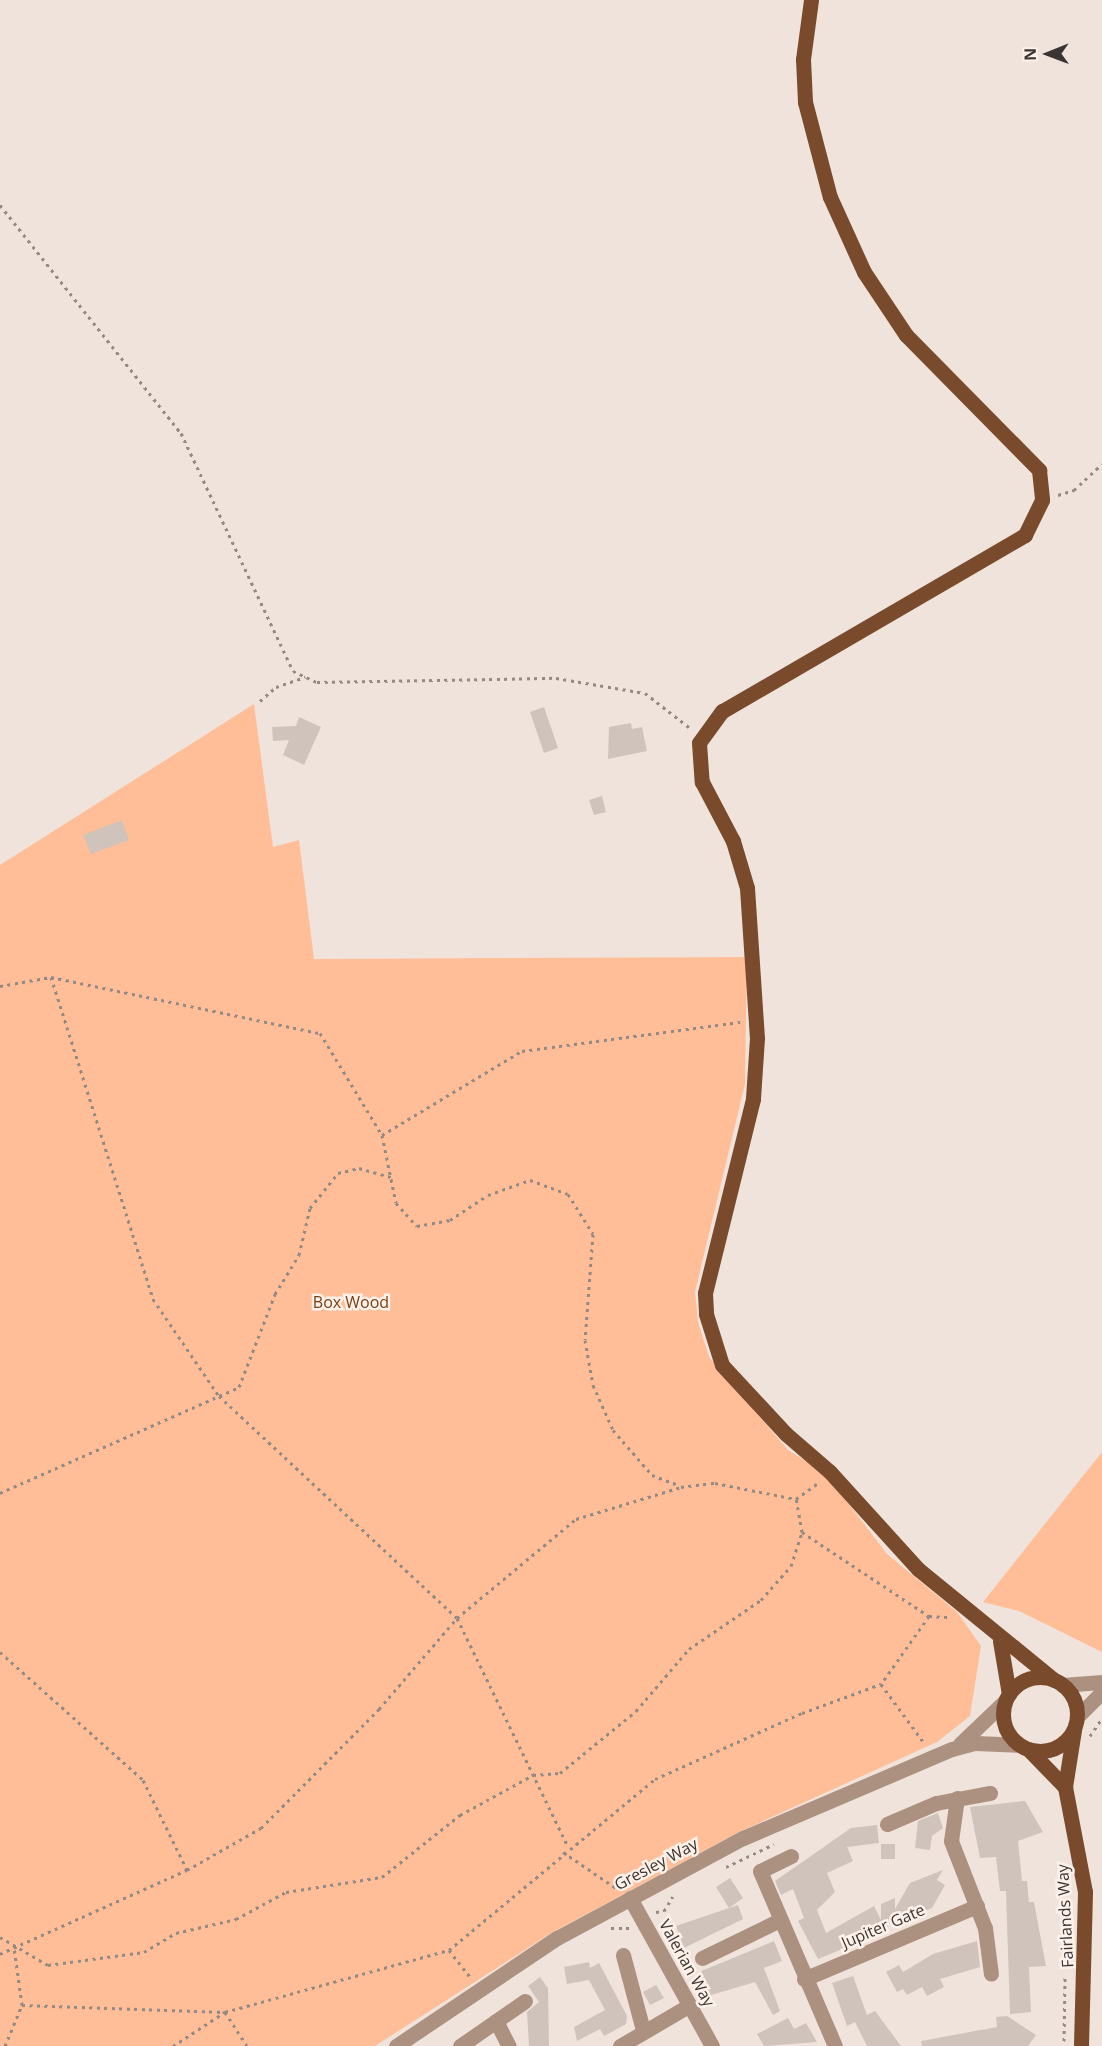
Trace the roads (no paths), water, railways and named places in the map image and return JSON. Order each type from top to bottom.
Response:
[{"type":"main road","points":[[811,0],[803,59],[805,102],[830,197],[864,272],[906,335],[1039,470],[1042,500],[1025,535],[722,711],[701,740],[702,782],[733,841],[747,888],[756,1020],[753,1099],[705,1293],[706,1314],[722,1365],[830,1472],[890,1543],[978,1614],[1000,1640],[1058,1682],[1074,1699],[1075,1724],[1058,1747],[1024,1748]]},
{"type":"main road","points":[[1000,1640],[1007,1698],[1006,1730],[1065,1787]]},
{"type":"main road","points":[[1007,1698],[1024,1681],[1058,1682]]},
{"type":"main road","name":"Fairlands Way","points":[[1075,1724],[1065,1787],[1085,1892],[1081,2046]]},
{"type":"street","points":[[1058,1682],[1102,1682]]},
{"type":"street","points":[[1075,1724],[1102,1692]]},
{"type":"street","name":"Gresley Way","points":[[952,1749],[977,1732],[1007,1698]]},
{"type":"street","name":"Gresley Way","points":[[396,2046],[479,1988],[630,1898],[763,1829],[952,1749],[975,1743],[1024,1748]]},
{"type":"street","points":[[887,1824],[957,1798],[990,1793]]},
{"type":"street","points":[[957,1798],[951,1841],[977,1906],[991,1974]]},
{"type":"street","points":[[791,1856],[760,1871],[766,1891],[835,2046]]},
{"type":"street","name":"Valerian Way","points":[[630,1898],[712,2046]]},
{"type":"street","name":"Jupiter Gate","points":[[804,1979],[977,1906]]},
{"type":"street","points":[[702,1958],[755,1929],[780,1920]]},
{"type":"street","points":[[623,1956],[643,2030]]},
{"type":"street","points":[[460,2046],[525,2001]]},
{"type":"street","points":[[620,2046],[643,2030],[690,2005]]},
{"type":"street","points":[[496,2021],[509,2046]]},
{"type":"park label","name":"Box Wood","points":[[351,1302]]}]
